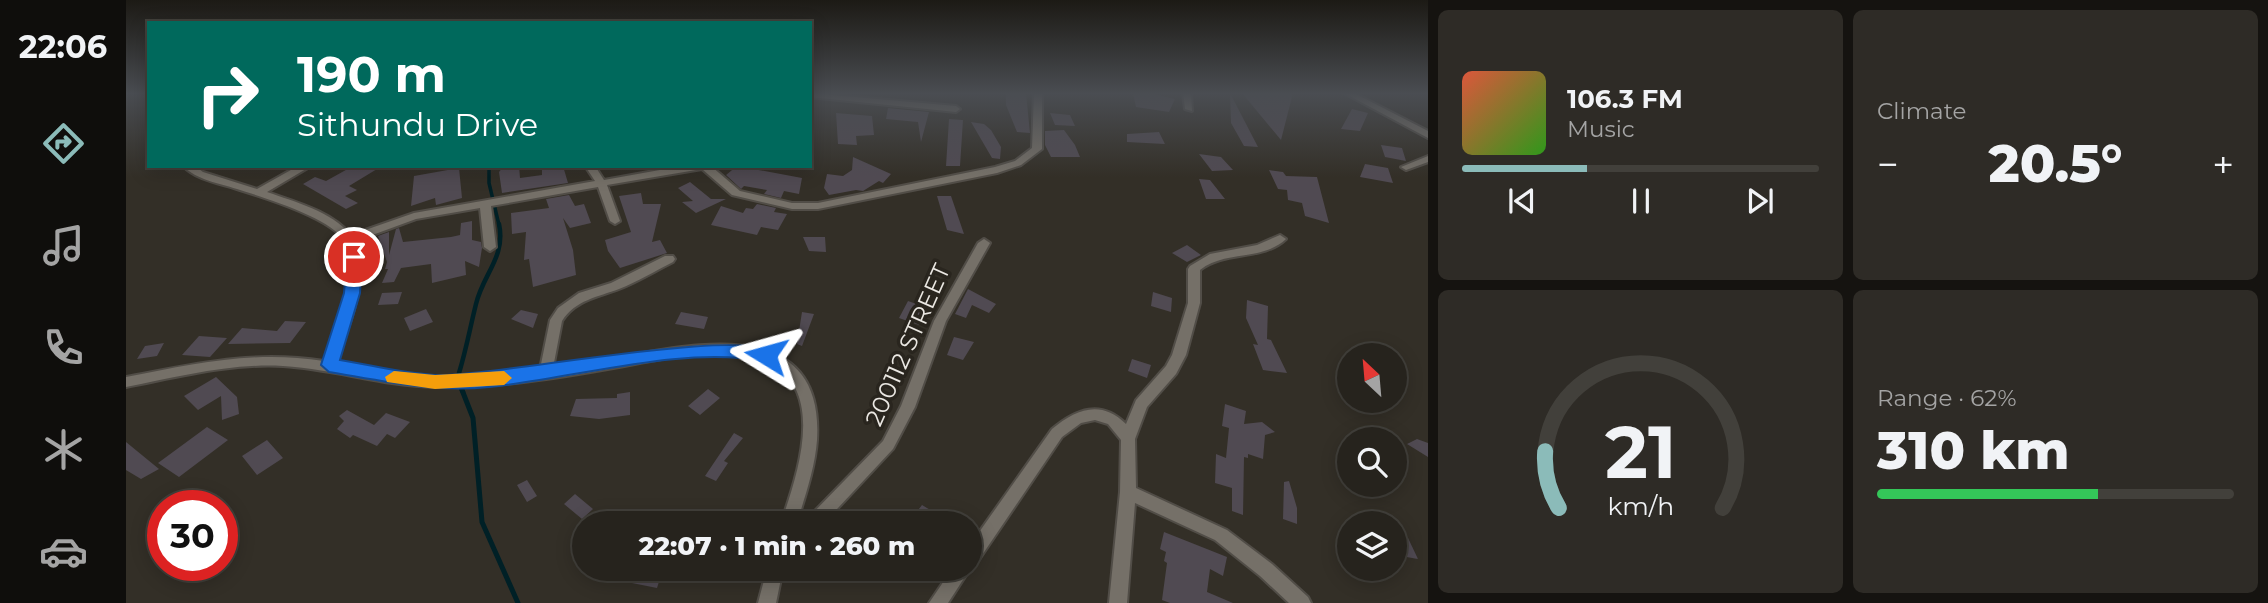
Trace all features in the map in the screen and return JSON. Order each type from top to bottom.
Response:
[{"type":"street","points":[[706,168],[737,193],[792,206],[818,205],[997,170],[1018,163],[1037,149],[1037,121]]},
{"type":"street","points":[[1402,121],[1428,135]]},
{"type":"street","points":[[1406,167],[1428,159]]},
{"type":"street","points":[[191,168],[199,174],[319,216],[350,239],[354,257],[352,293],[329,365]]},
{"type":"street","points":[[257,193],[302,168]]},
{"type":"street","points":[[591,168],[602,186],[615,221]]},
{"type":"street","points":[[350,239],[414,216],[602,186],[693,168]]},
{"type":"street","points":[[485,204],[489,247]]},
{"type":"street","points":[[1118,603],[1128,492],[1128,439],[1141,404],[1171,370],[1179,355],[1194,303],[1194,269],[1201,261],[1266,248],[1280,239]]},
{"type":"street","name":"200112 STREET","points":[[825,511],[888,445],[908,407],[940,320],[984,243]]},
{"type":"street","points":[[546,371],[556,320],[562,311],[583,296],[615,286],[669,259]]},
{"type":"street","points":[[126,382],[234,363],[280,361],[329,365],[435,382],[488,380],[691,351],[737,350],[766,355],[788,369],[802,390],[809,412],[809,443],[792,511]]},
{"type":"street","points":[[982,541],[1057,433],[1070,420],[1082,415],[1105,416],[1115,422],[1128,439]]},
{"type":"street","points":[[1128,492],[1221,535],[1266,570],[1301,603]]},
{"type":"street","points":[[767,603],[772,581]]},
{"type":"street","points":[[937,603],[953,581]]},
{"type":"building","points":[[837,121],[873,121],[874,135],[856,136],[857,145],[838,144]]},
{"type":"building","points":[[909,121],[927,121],[921,142],[918,122]]},
{"type":"building","points":[[949,121],[963,121],[960,166],[946,166]]},
{"type":"building","points":[[1013,121],[1029,121],[1030,133],[1017,132]]},
{"type":"building","points":[[1053,121],[1073,121],[1075,126],[1055,125]]},
{"type":"building","points":[[1245,121],[1258,147],[1244,146],[1231,123]]},
{"type":"building","points":[[1265,121],[1286,121],[1281,140]]},
{"type":"building","points":[[1345,121],[1364,121],[1360,131],[1341,129]]},
{"type":"building","points":[[971,122],[984,124],[991,130],[1001,147],[1000,159],[992,158]]},
{"type":"building","points":[[1064,130],[1080,157],[1051,157],[1045,145],[1045,131]]},
{"type":"building","points":[[1159,132],[1165,144],[1127,142],[1127,134]]},
{"type":"building","points":[[1381,145],[1402,148],[1406,161],[1385,157]]},
{"type":"building","points":[[1199,154],[1221,157],[1233,170],[1212,171]]},
{"type":"building","points":[[853,157],[891,174],[883,183],[879,181],[863,191],[829,195],[824,188],[827,174],[843,176],[852,170]]},
{"type":"building","points":[[1365,164],[1388,168],[1393,183],[1360,177]]},
{"type":"building","points":[[349,168],[379,168],[349,186],[357,190],[345,196],[358,203],[346,209],[303,184],[315,177],[326,181]]},
{"type":"building","points":[[459,168],[462,198],[436,205],[435,198],[411,206],[414,176]]},
{"type":"building","points":[[502,168],[519,168],[520,178],[542,175],[542,168],[564,168],[568,183],[502,193],[499,172]]},
{"type":"building","points":[[735,168],[748,168],[802,178],[799,194],[784,191],[781,198],[764,194],[767,190],[744,186],[741,189],[726,175]]},
{"type":"building","points":[[1269,170],[1283,172],[1286,176],[1317,177],[1329,223],[1305,216],[1302,203],[1288,200],[1287,190],[1278,189]]},
{"type":"building","points":[[1199,179],[1210,180],[1225,199],[1206,199]]},
{"type":"building","points":[[690,182],[711,199],[726,199],[696,213],[682,202],[693,201],[678,188]]},
{"type":"building","points":[[641,193],[643,204],[661,204],[652,242],[660,240],[667,253],[620,268],[608,251],[605,240],[631,232],[619,196]]},
{"type":"building","points":[[569,195],[575,206],[584,204],[591,223],[570,228],[563,218],[573,250],[576,275],[533,287],[529,259],[524,260],[526,232],[512,234],[511,213],[549,208],[546,199]]},
{"type":"building","points":[[937,196],[951,196],[964,234],[947,230]]},
{"type":"building","points":[[757,204],[776,208],[774,212],[787,214],[778,230],[761,227],[757,235],[711,225],[721,206],[743,213],[746,208],[753,209]]},
{"type":"building","points":[[472,221],[472,240],[481,242],[482,248],[479,267],[465,261],[466,275],[432,283],[431,264],[401,268],[394,282],[382,283],[388,269],[385,269],[387,262],[378,236],[389,232],[389,255],[396,229],[399,228],[403,242],[451,237],[460,235],[461,223]]},
{"type":"building","points":[[803,237],[825,237],[826,252],[809,251]]},
{"type":"building","points":[[1187,245],[1201,255],[1187,262],[1172,253]]},
{"type":"building","points":[[968,289],[996,304],[989,313],[972,305],[966,318],[955,314]]},
{"type":"building","points":[[402,292],[398,304],[378,305],[382,293]]},
{"type":"building","points":[[1153,292],[1172,298],[1171,312],[1151,306]]},
{"type":"building","points":[[1247,300],[1268,306],[1267,339],[1271,340],[1287,373],[1263,370],[1253,344],[1258,345],[1246,318]]},
{"type":"building","points":[[908,301],[928,308],[919,325],[899,318]]},
{"type":"building","points":[[426,309],[433,322],[410,331],[404,318]]},
{"type":"building","points":[[521,310],[538,314],[533,328],[511,319]]},
{"type":"building","points":[[681,312],[708,317],[704,329],[675,324]]},
{"type":"building","points":[[802,312],[814,314],[802,346],[797,344]]},
{"type":"building","points":[[285,321],[306,322],[290,343],[228,344],[242,328],[277,331]]},
{"type":"building","points":[[199,336],[227,338],[210,357],[182,355]]},
{"type":"building","points":[[954,337],[974,342],[963,360],[947,355]]},
{"type":"building","points":[[164,343],[157,356],[137,359],[145,346]]},
{"type":"building","points":[[1132,359],[1151,365],[1147,378],[1128,371]]},
{"type":"building","points":[[216,377],[237,397],[239,414],[222,420],[221,396],[198,410],[184,396]]},
{"type":"building","points":[[708,389],[720,398],[700,415],[688,406]]},
{"type":"building","points":[[630,392],[630,415],[599,419],[570,416],[576,399],[617,398],[617,394]]},
{"type":"building","points":[[1225,404],[1246,411],[1244,424],[1262,422],[1275,432],[1265,435],[1263,459],[1248,454],[1248,458],[1244,457],[1243,515],[1232,511],[1232,488],[1215,483],[1216,454],[1226,458],[1229,428],[1222,426]]},
{"type":"building","points":[[347,410],[374,425],[386,413],[410,422],[395,438],[387,434],[377,446],[353,435],[350,438],[337,429],[344,421],[339,416]]},
{"type":"building","points":[[207,427],[228,440],[179,477],[158,463]]},
{"type":"building","points":[[734,433],[743,438],[724,461],[728,463],[716,481],[705,476]]},
{"type":"building","points":[[1417,439],[1428,443],[1428,457],[1407,444]]},
{"type":"building","points":[[267,440],[283,458],[257,475],[242,456]]},
{"type":"building","points":[[126,442],[159,469],[141,479],[126,470]]},
{"type":"building","points":[[527,480],[537,496],[527,502],[517,485]]},
{"type":"building","points":[[1289,481],[1297,508],[1297,524],[1283,519],[1284,482]]},
{"type":"building","points":[[575,494],[593,509],[572,511],[564,504]]},
{"type":"building","points":[[922,505],[932,511],[917,511]]},
{"type":"building","points":[[1164,532],[1227,557],[1223,576],[1210,569],[1207,592],[1233,603],[1170,603],[1162,600],[1167,563],[1164,561],[1166,552],[1160,549]]},
{"type":"building","points":[[1407,538],[1408,538],[1418,559],[1407,557]]},
{"type":"building","points":[[633,581],[659,581],[657,588],[632,583]]},
{"type":"waterway","points":[[489,168],[489,183],[499,225]]},
{"type":"waterway","points":[[459,373],[479,293],[497,256],[499,224]]},
{"type":"waterway","points":[[462,390],[473,418],[482,522],[518,603]]},
{"type":"slow traffic","points":[[394,377],[435,382],[504,378]]},
{"type":"route","points":[[354,257],[352,293],[329,365],[405,380],[435,382],[488,380],[691,351],[737,350],[766,355]]}]
